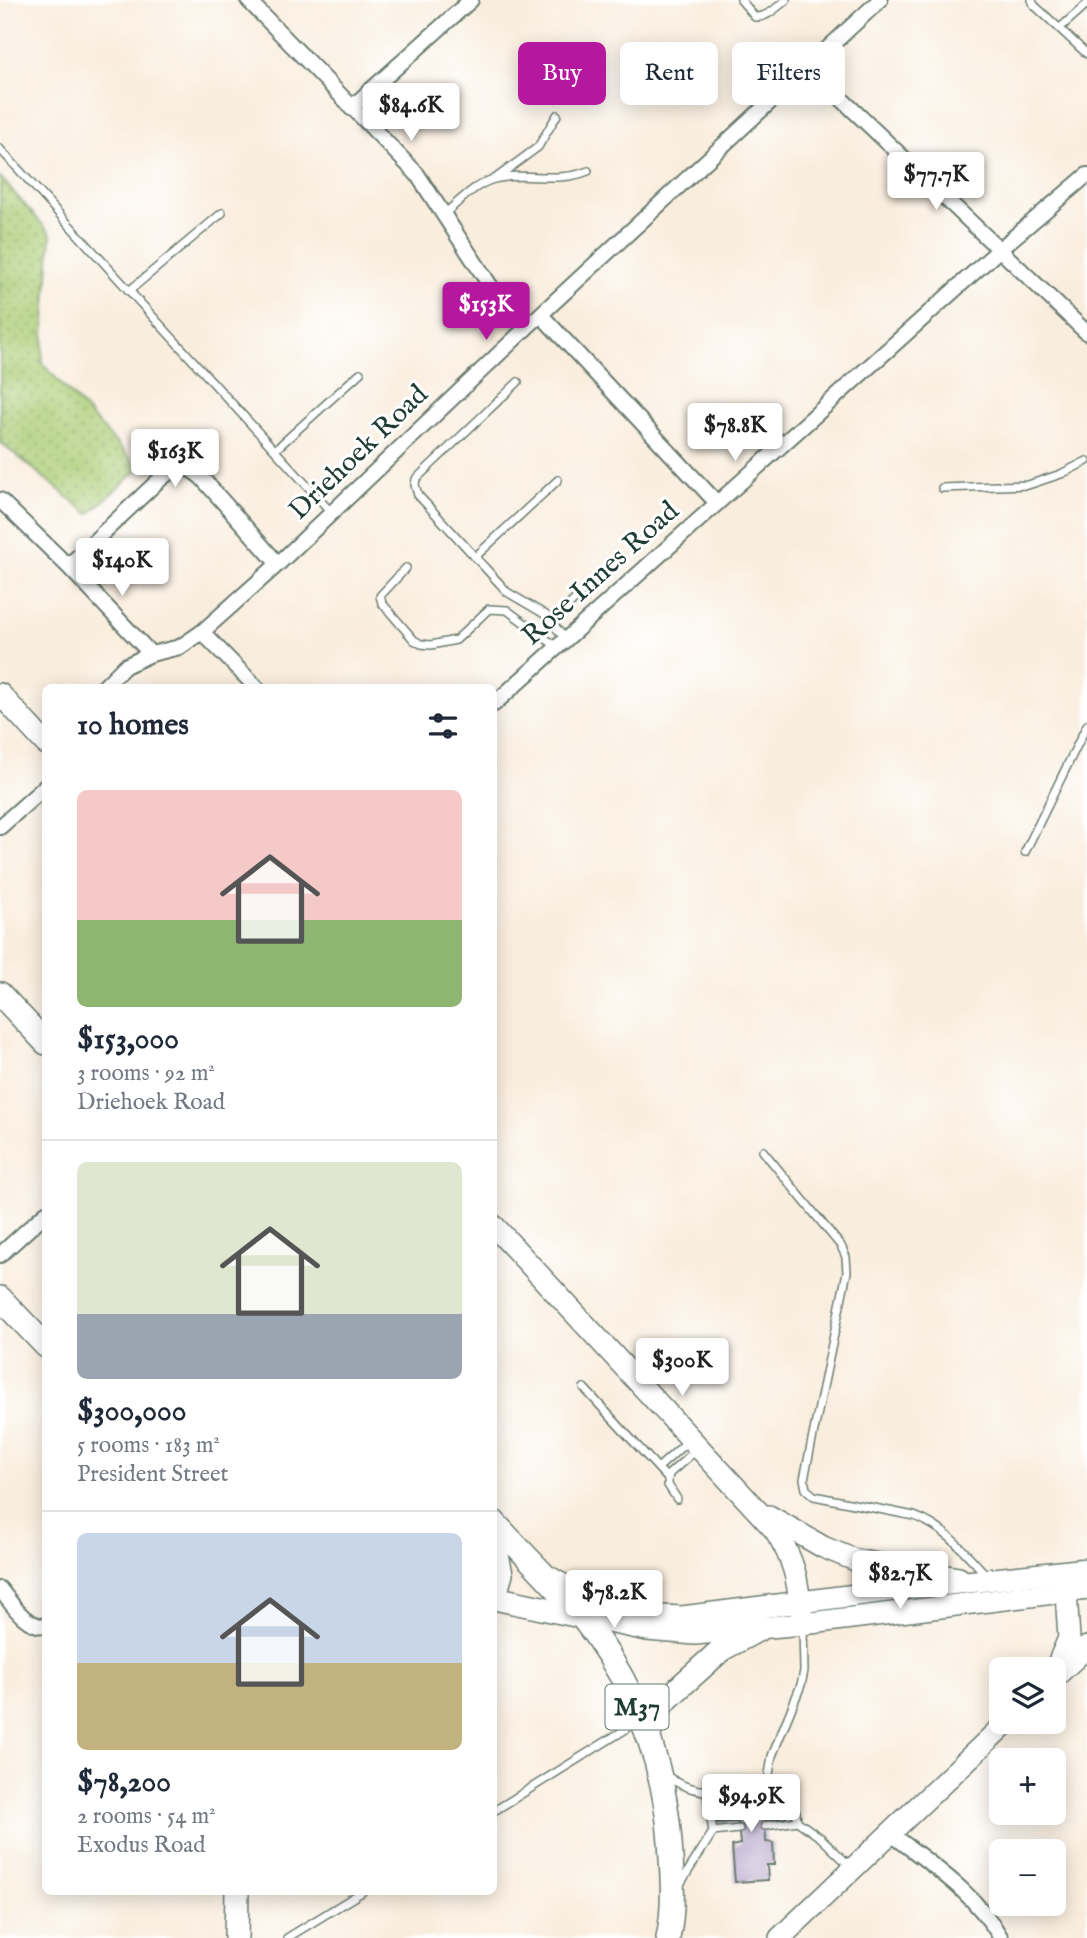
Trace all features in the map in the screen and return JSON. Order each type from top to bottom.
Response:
[{"type":"main road","points":[[0,994],[42,1039]]},
{"type":"main road","points":[[0,1298],[42,1342]]},
{"type":"main road","name":"M37","points":[[497,1525],[580,1616],[614,1662],[646,1727],[660,1771],[669,1823],[673,1874],[668,1938]]},
{"type":"main road","points":[[497,1555],[501,1574],[497,1588]]},
{"type":"main road","points":[[497,1599],[580,1616]]},
{"type":"main road","points":[[646,1727],[662,1704],[722,1649],[761,1628]]},
{"type":"main road","points":[[236,1938],[237,1895]]},
{"type":"street","points":[[248,0],[417,174],[495,293],[526,328]]},
{"type":"street","points":[[351,108],[471,0]]},
{"type":"street","name":"Driehoek Road","points":[[835,42],[880,0]]},
{"type":"street","points":[[845,102],[1087,333]]},
{"type":"street","name":"Driehoek Road","points":[[107,684],[125,666],[151,654],[180,647],[202,632],[278,564],[526,328],[767,105]]},
{"type":"street","name":"Rose Innes Road","points":[[497,701],[1087,175]]},
{"type":"street","points":[[541,314],[717,503]]},
{"type":"street","points":[[68,566],[158,481],[172,470],[183,467],[192,469],[202,478],[278,564]]},
{"type":"street","points":[[0,500],[68,566],[151,654]]},
{"type":"street","points":[[202,632],[253,684]]},
{"type":"street","points":[[0,694],[42,740]]},
{"type":"street","points":[[0,827],[42,790]]},
{"type":"street","points":[[0,1255],[42,1217]]},
{"type":"street","points":[[497,1229],[775,1530],[789,1552],[799,1581],[801,1614]]},
{"type":"street","points":[[755,1507],[823,1547],[855,1560],[983,1582]]},
{"type":"street","points":[[1062,1657],[1069,1638],[1073,1584],[1087,1569]]},
{"type":"street","points":[[539,1571],[593,1602],[627,1612],[664,1617],[801,1614],[1073,1584]]},
{"type":"street","points":[[580,1616],[674,1633],[695,1634],[761,1628],[801,1614],[911,1588],[983,1582],[1073,1584]]},
{"type":"street","points":[[0,1589],[26,1620],[35,1626],[42,1626]]},
{"type":"street","points":[[1066,1665],[1087,1647]]},
{"type":"street","points":[[780,1938],[994,1734]]},
{"type":"street","points":[[889,1832],[945,1872],[977,1903],[1001,1938]]},
{"type":"lane","points":[[741,0],[755,17],[760,17],[786,0]]},
{"type":"lane","points":[[1032,0],[1034,5],[1087,54]]},
{"type":"lane","points":[[1060,28],[1087,4]]},
{"type":"lane","points":[[444,214],[481,184],[496,178],[538,147],[557,115]]},
{"type":"lane","points":[[0,149],[332,513]]},
{"type":"lane","points":[[496,178],[565,177],[588,171]]},
{"type":"lane","points":[[130,291],[222,214]]},
{"type":"lane","points":[[275,450],[360,373]]},
{"type":"lane","points":[[518,382],[416,478],[415,485],[418,495],[508,592],[546,615],[561,643]]},
{"type":"lane","points":[[942,488],[1028,485],[1061,474],[1087,461]]},
{"type":"lane","points":[[475,557],[558,480]]},
{"type":"lane","points":[[551,622],[617,560]]},
{"type":"lane","points":[[406,568],[380,596],[382,603],[414,640],[421,644],[431,645],[456,640],[489,609],[498,608],[506,610],[561,643]]},
{"type":"lane","points":[[1025,852],[1087,726]]},
{"type":"lane","points":[[763,1150],[841,1246],[848,1272],[804,1479],[806,1489],[814,1496],[926,1520],[952,1538],[983,1582]]},
{"type":"lane","points":[[584,1388],[668,1479]]},
{"type":"lane","points":[[658,1468],[695,1443]]},
{"type":"lane","points":[[677,1499],[668,1485],[669,1474],[695,1443]]},
{"type":"lane","points":[[767,1787],[772,1756],[801,1685],[804,1671],[801,1614]]},
{"type":"lane","points":[[497,1809],[646,1727]]},
{"type":"lane","points":[[660,1771],[672,1780],[707,1793],[767,1787],[785,1793],[796,1812],[797,1821]]},
{"type":"lane","points":[[671,1907],[678,1886],[713,1832],[707,1793]]},
{"type":"lane","points":[[765,1826],[797,1821],[821,1838],[853,1868]]},
{"type":"lane","points":[[713,1832],[738,1829]]},
{"type":"lane","points":[[287,1938],[357,1895]]},
{"type":"green space","points":[[0,177],[51,234],[42,363],[139,468],[142,466],[89,514],[0,442]]},
{"type":"building","points":[[784,1797],[786,1818],[765,1819],[766,1842],[773,1843],[774,1865],[767,1865],[768,1880],[735,1882],[732,1846],[740,1844],[738,1822],[715,1823],[713,1802]]}]
